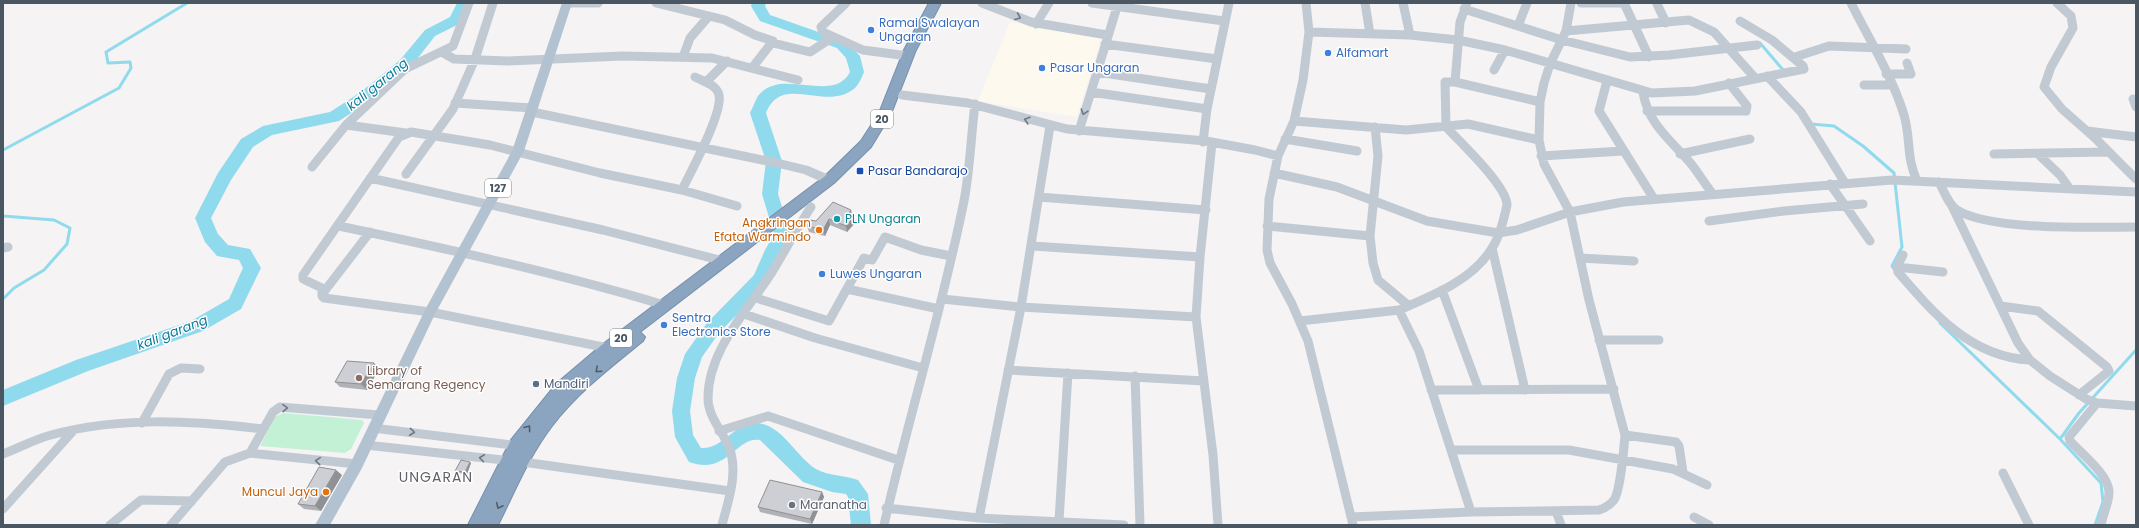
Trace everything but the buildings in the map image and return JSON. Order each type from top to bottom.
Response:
[{"type":"highway","name":"20","points":[[523,446],[538,433],[572,395],[617,353],[759,239],[829,180],[856,155],[875,131],[885,114],[924,20],[935,3]]},
{"type":"highway","name":"20","points":[[476,525],[523,446],[562,388],[608,348],[723,261],[783,226],[811,207],[842,180],[874,147],[888,124],[902,95],[920,49],[944,3]]},
{"type":"highway","name":"20","points":[[490,525],[514,462]]},
{"type":"main road","name":"127","points":[[322,525],[357,464],[379,415],[430,312],[518,151],[567,3]]},
{"type":"street","points":[[312,166],[346,125],[405,69],[416,62],[453,46],[469,3]]},
{"type":"street","points":[[406,174],[432,135],[450,114],[475,59],[493,3]]},
{"type":"street","points":[[567,3],[598,3]]},
{"type":"street","points":[[656,3],[732,23],[755,35],[772,41],[773,43],[810,52],[833,37]]},
{"type":"street","points":[[846,3],[821,27],[823,32],[863,50],[908,56]]},
{"type":"street","points":[[982,3],[1036,24],[1107,35]]},
{"type":"street","points":[[1036,24],[1049,3]]},
{"type":"street","points":[[1092,3],[1224,21]]},
{"type":"street","points":[[1218,525],[1213,455],[1196,317],[1200,257],[1206,210],[1207,109],[1224,21],[1229,3]]},
{"type":"street","points":[[1306,3],[1309,32],[1303,80],[1294,121],[1278,156],[1274,173],[1269,199],[1267,256],[1300,320],[1315,364],[1352,521],[1470,512],[1599,510],[1611,504],[1615,500],[1625,435],[1614,389],[1599,340],[1570,212],[1553,183],[1541,156],[1538,140],[1540,102],[1550,64],[1566,31],[1571,3]]},
{"type":"street","points":[[1365,3],[1370,34]]},
{"type":"street","points":[[1404,3],[1410,34]]},
{"type":"street","points":[[1518,26],[1526,3]]},
{"type":"street","points":[[1581,3],[1624,3],[1649,57]]},
{"type":"street","points":[[1851,3],[1892,85],[1906,123],[1910,166],[1917,181]]},
{"type":"street","points":[[2057,3],[2070,15],[2074,23],[2074,28],[2051,67],[2044,87],[2058,106],[2109,152],[2136,179]]},
{"type":"street","points":[[1657,4],[1666,22]]},
{"type":"street","points":[[1455,82],[1458,40],[1465,6],[1518,26],[1562,40],[1630,58],[1757,45]]},
{"type":"street","points":[[1079,131],[1107,35],[1117,7]]},
{"type":"street","points":[[682,57],[690,38],[709,16]]},
{"type":"street","points":[[1566,31],[1602,27],[1635,26],[1681,20],[1695,22],[1714,32],[1756,79]]},
{"type":"street","points":[[1309,32],[1410,34],[1458,40],[1505,50],[1642,92],[1685,92],[1802,71],[1804,69],[1795,57],[1772,40],[1740,21]]},
{"type":"street","points":[[752,68],[773,43]]},
{"type":"street","points":[[1105,44],[1217,59]]},
{"type":"street","points":[[1795,57],[1828,46],[1906,49]]},
{"type":"street","points":[[1494,70],[1505,50]]},
{"type":"street","points":[[442,52],[454,59],[508,60],[549,57],[682,57],[727,61],[798,80]]},
{"type":"street","points":[[706,82],[727,61]]},
{"type":"street","points":[[1886,74],[1911,74],[1907,63]]},
{"type":"street","points":[[1097,72],[1211,89]]},
{"type":"street","points":[[1769,76],[1801,112],[1845,183]]},
{"type":"street","points":[[682,190],[713,122],[719,101],[717,91],[706,82],[695,77]]},
{"type":"street","points":[[1607,81],[1599,111],[1654,199]]},
{"type":"street","points":[[1300,320],[1400,310],[1442,290],[1479,263],[1492,248],[1498,234],[1507,205],[1507,200],[1492,176],[1446,127],[1444,104],[1445,82],[1455,82],[1540,102]]},
{"type":"street","points":[[1647,111],[1746,111],[1747,106],[1729,83]]},
{"type":"street","points":[[1864,85],[1892,85]]},
{"type":"street","points":[[1091,92],[1207,109]]},
{"type":"street","points":[[1642,92],[1647,111],[1661,133],[1694,168],[1712,193]]},
{"type":"street","points":[[902,95],[975,104],[1050,126],[1079,131],[1249,148],[1278,156]]},
{"type":"street","points":[[2133,99],[2136,108]]},
{"type":"street","points":[[455,103],[532,110],[700,148],[777,163],[806,170],[829,180]]},
{"type":"street","points":[[884,525],[886,508],[898,460],[940,309],[964,199],[975,104]]},
{"type":"street","points":[[1294,121],[1419,130],[1468,124],[1538,140]]},
{"type":"street","points":[[346,125],[432,135],[518,151],[600,173],[682,190],[737,206]]},
{"type":"street","points":[[979,518],[1021,307],[1032,246],[1050,126]]},
{"type":"street","points":[[1375,128],[1378,156],[1370,236],[1373,263],[1378,280],[1409,306]]},
{"type":"street","points":[[2086,131],[2136,137]]},
{"type":"street","points":[[406,133],[398,137],[339,226],[303,275],[303,279],[322,288],[322,296],[324,298],[430,312],[608,348]]},
{"type":"street","points":[[1285,139],[1357,152]]},
{"type":"street","points":[[1680,154],[1750,139]]},
{"type":"street","points":[[1541,156],[1623,151]]},
{"type":"street","points":[[1994,154],[2109,152]]},
{"type":"street","points":[[2038,154],[2060,175],[2070,190]]},
{"type":"street","points":[[1274,173],[1337,187],[1374,199],[1427,221],[1498,234],[1517,230],[1570,212],[1595,206],[1712,193],[1845,183],[1903,180],[2070,190],[2136,192]]},
{"type":"street","points":[[370,178],[602,230],[723,261]]},
{"type":"street","points":[[1939,182],[2018,343],[2030,360],[2089,400],[2136,406]]},
{"type":"street","points":[[1830,184],[1870,241]]},
{"type":"street","points":[[1039,198],[1206,210]]},
{"type":"street","points":[[1709,221],[1784,211],[1863,204]]},
{"type":"street","points":[[1952,206],[1971,217],[1988,220],[2136,227]]},
{"type":"street","points":[[722,525],[730,491],[732,473],[731,452],[711,415],[708,399],[708,387],[725,344],[756,298],[811,207]]},
{"type":"street","points":[[339,226],[463,252],[604,287],[664,305]]},
{"type":"street","points":[[1267,226],[1370,236]]},
{"type":"street","points":[[323,293],[370,232]]},
{"type":"street","points":[[756,298],[829,321],[864,258],[872,260],[885,237],[921,250],[951,256]]},
{"type":"street","points":[[1032,246],[1200,257]]},
{"type":"street","points":[[1492,248],[1525,390]]},
{"type":"street","points":[[1902,255],[1897,267],[1898,272],[1961,336],[1995,356],[2018,361],[2030,360]]},
{"type":"street","points":[[1580,258],[1634,261]]},
{"type":"street","points":[[1897,267],[1943,272]]},
{"type":"street","points":[[847,289],[940,309]]},
{"type":"street","points":[[1442,290],[1479,390]]},
{"type":"street","points":[[942,299],[1021,307],[1196,317]]},
{"type":"street","points":[[2001,306],[2038,311],[2107,367],[2109,371],[2089,400],[2069,437],[2070,441],[2099,473],[2108,486],[2107,501],[2100,525]]},
{"type":"street","points":[[1400,310],[1419,351],[1470,512]]},
{"type":"street","points":[[744,314],[815,338],[923,368]]},
{"type":"street","points":[[1599,340],[1659,340]]},
{"type":"street","points":[[142,423],[170,374],[181,368],[200,369]]},
{"type":"street","points":[[1008,370],[1204,381]]},
{"type":"street","points":[[1059,521],[1065,446],[1068,373]]},
{"type":"street","points":[[1134,376],[1140,525]]},
{"type":"street","points":[[1431,390],[1614,389]]},
{"type":"street","points":[[250,453],[273,412],[282,407],[379,415]]},
{"type":"street","points":[[721,434],[768,416],[898,460]]},
{"type":"street","points":[[3,454],[41,439],[73,431],[142,423],[175,423],[263,429]]},
{"type":"street","points":[[373,428],[523,446]]},
{"type":"street","points":[[3,509],[73,431]]},
{"type":"street","points":[[1625,435],[1676,442],[1679,446],[1682,472]]},
{"type":"street","points":[[441,453],[449,436]]},
{"type":"street","points":[[366,445],[514,462],[730,491]]},
{"type":"street","points":[[1451,450],[1570,450],[1682,472],[1707,485]]},
{"type":"street","points":[[171,525],[224,462],[250,453],[357,464]]},
{"type":"street","points":[[2003,473],[2028,525]]},
{"type":"street","points":[[110,525],[142,500],[192,501]]},
{"type":"street","points":[[886,508],[979,518],[1124,525]]},
{"type":"street","points":[[1556,511],[1561,525]]},
{"type":"street","points":[[1694,517],[1709,525]]},
{"type":"shaded area","name":"Pasar Ungaran","points":[[1010,22],[1102,35],[1077,117],[978,101]]},
{"type":"green space","points":[[283,413],[362,420],[364,423],[351,449],[345,453],[260,446],[275,417]]},
{"type":"waterway","points":[[3,150],[119,88],[131,68],[130,62],[108,63],[106,52],[187,3]]},
{"type":"waterway","name":"kali garang","points":[[3,398],[82,365],[197,326],[235,304],[252,268],[244,254],[223,251],[211,237],[203,218],[224,177],[247,143],[268,130],[334,117],[366,96],[405,64],[430,33],[456,20],[464,3]]},
{"type":"waterway","points":[[759,3],[758,6],[765,18],[842,45],[853,56],[857,72],[850,84],[840,90],[817,91],[781,89],[772,92],[763,101],[758,113],[774,161],[770,194],[783,235],[773,250],[761,279],[713,328],[694,354],[686,378],[681,411],[684,437],[696,456],[709,457],[719,453],[742,435],[756,431],[765,433],[810,476],[832,483],[851,486],[858,494],[861,525]]},
{"type":"waterway","points":[[1760,43],[1784,71]]},
{"type":"waterway","points":[[1811,124],[1834,126],[1863,146],[1894,173],[1902,247],[1892,266],[1894,269]]},
{"type":"waterway","points":[[3,216],[54,220],[70,228],[67,244],[44,270],[14,288],[3,299]]},
{"type":"waterway","points":[[1940,323],[2060,439]]},
{"type":"waterway","points":[[2060,439],[2079,413],[2136,350]]},
{"type":"waterway","points":[[2060,439],[2101,483],[2103,502],[2095,525]]},
{"type":"place","name":"Ramai Swalayan Ungaran","points":[[871,30]]},
{"type":"place","name":"Alfamart","points":[[1328,53]]},
{"type":"place","name":"Pasar Ungaran","points":[[1042,68]]},
{"type":"place","name":"Pasar Bandarajo","points":[[860,171]]},
{"type":"place","name":"PLN Ungaran","points":[[837,219]]},
{"type":"place","name":"Angkringan Efata Warmindo","points":[[819,230]]},
{"type":"place","name":"Luwes Ungaran","points":[[822,274]]},
{"type":"place","name":"Sentra Electronics Store","points":[[664,325]]},
{"type":"place","name":"Library of Semarang Regency","points":[[359,378]]},
{"type":"place","name":"Mandiri","points":[[536,384]]},
{"type":"place","name":"Muncul Jaya","points":[[326,492]]},
{"type":"place","name":"Maranatha","points":[[792,505]]},
{"type":"district","name":"UNGARAN","points":[[436,477]]}]
